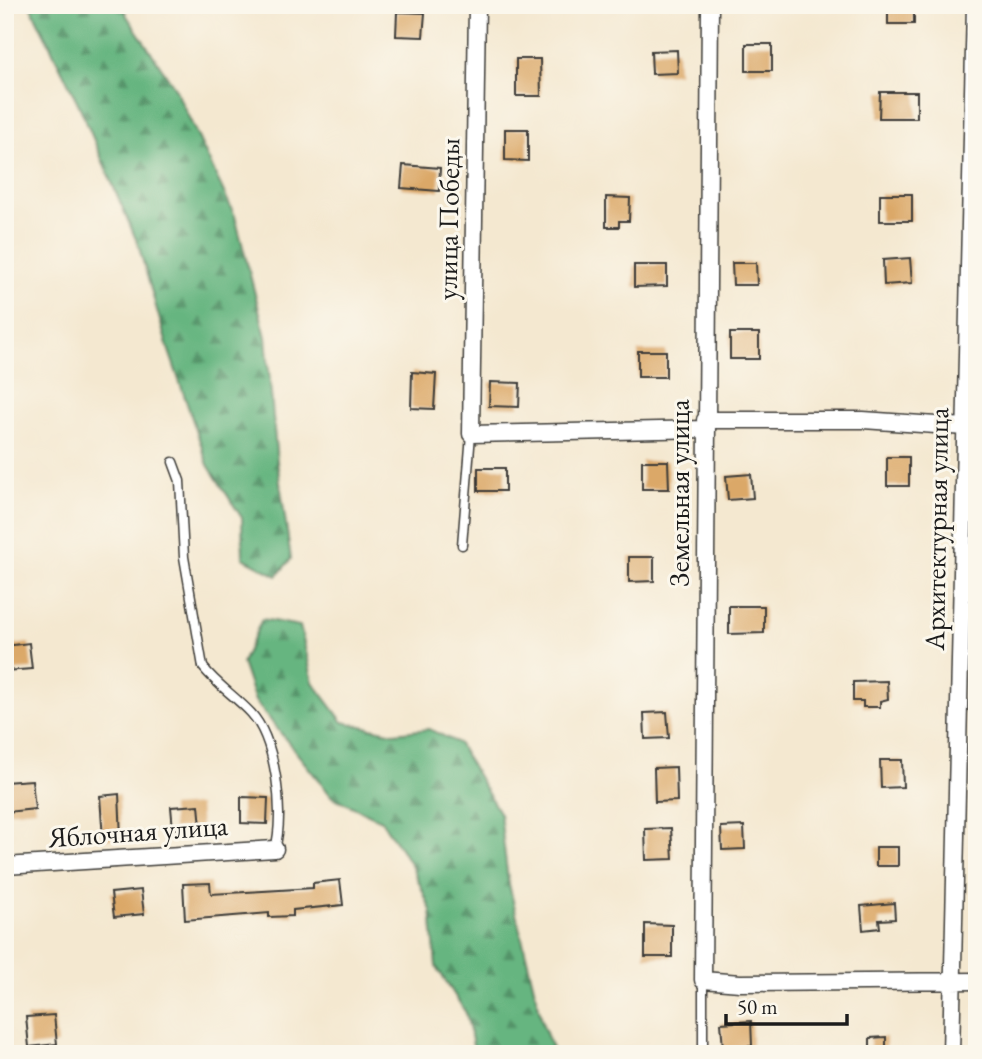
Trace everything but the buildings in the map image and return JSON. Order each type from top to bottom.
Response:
[{"type":"street","name":"улица Победы","points":[[471,434],[477,5]]},
{"type":"street","name":"Земельная улица","points":[[703,980],[710,5]]},
{"type":"street","name":"Архитектурная улица","points":[[951,1054],[969,420],[975,5]]},
{"type":"street","points":[[471,434],[705,424],[969,420]]},
{"type":"street","name":"Яблочная улица","points":[[5,866],[275,849]]},
{"type":"street","points":[[703,980],[977,981]]},
{"type":"lane","points":[[462,545],[471,434]]},
{"type":"lane","points":[[173,461],[180,481],[184,557],[203,667],[212,680],[251,713],[268,744],[281,813],[275,849]]},
{"type":"lane","points":[[703,980],[703,1054]]},
{"type":"green space","points":[[30,5],[123,5],[127,16],[175,88],[235,216],[266,337],[277,462],[291,559],[277,576],[243,558],[242,518],[208,465],[167,345],[138,244],[79,105]]},
{"type":"green space","points":[[262,619],[300,626],[313,682],[343,722],[394,733],[429,729],[458,743],[500,814],[508,880],[543,1025],[554,1054],[475,1054],[466,1013],[436,966],[431,910],[412,866],[381,820],[332,797],[255,701],[242,663]]}]
